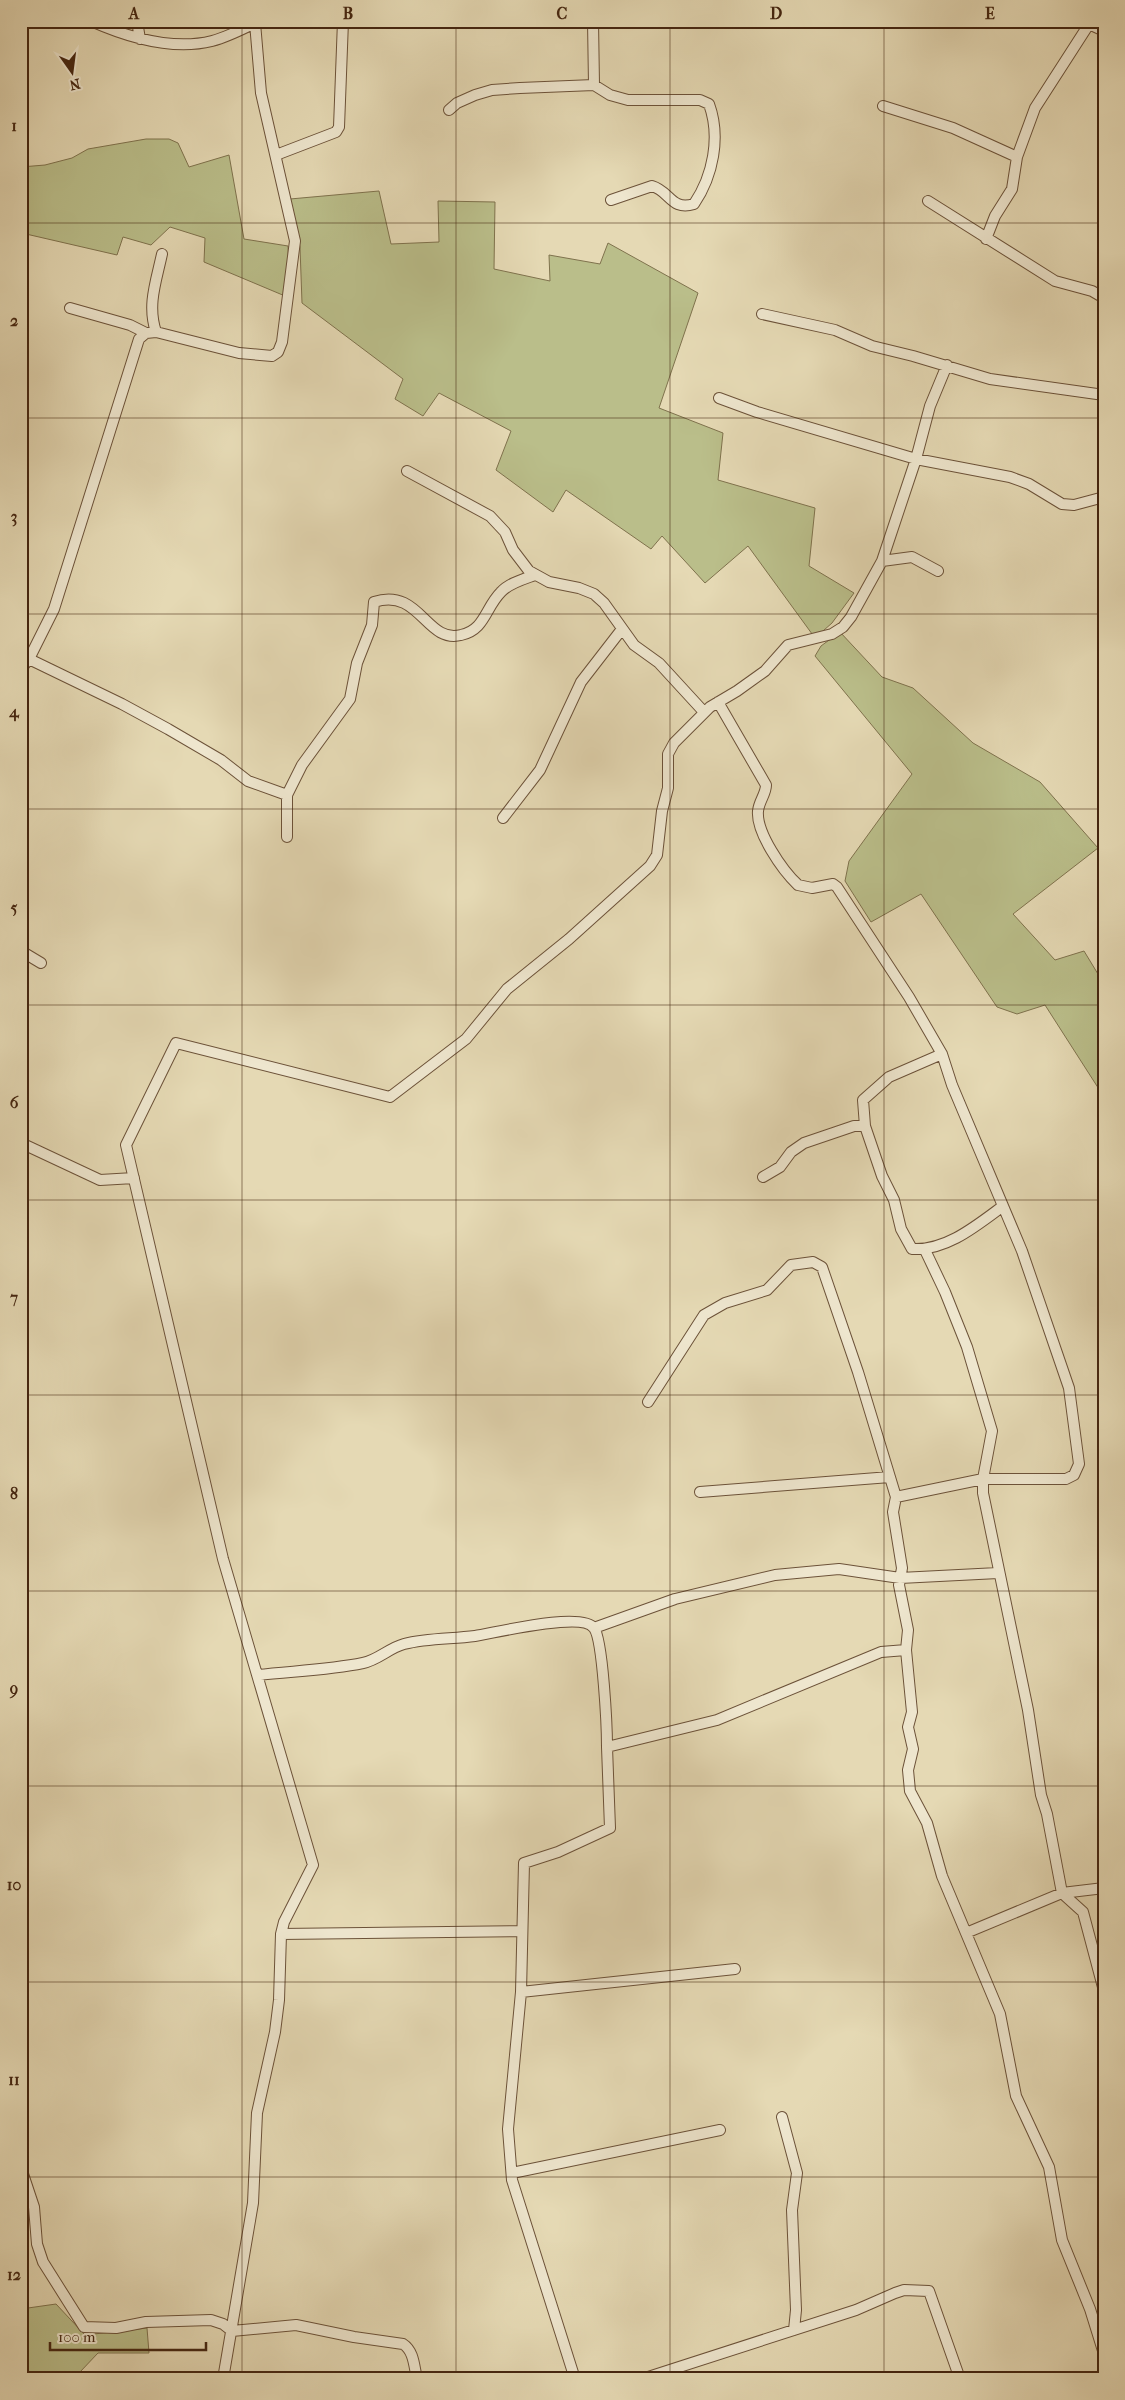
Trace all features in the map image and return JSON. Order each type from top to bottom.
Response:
[{"type":"street","points":[[70,308],[130,324],[151,333],[239,353],[272,356],[278,352],[282,342],[295,241],[261,93],[255,22],[210,41],[185,44],[140,39],[116,32],[91,21]]},
{"type":"street","points":[[137,21],[140,39]]},
{"type":"street","points":[[276,155],[336,132],[339,128],[343,21]]},
{"type":"street","points":[[593,21],[594,85]]},
{"type":"street","points":[[986,238],[994,216],[1012,189],[1017,157],[1035,108],[1090,23],[1104,31]]},
{"type":"street","points":[[448,110],[466,98],[492,90],[594,85],[610,95],[628,100],[700,100],[710,104],[715,143],[707,180],[694,204],[686,207],[676,204],[652,186],[611,200]]},
{"type":"street","points":[[883,106],[953,128],[1017,157]]},
{"type":"street","points":[[928,201],[1054,281],[1092,291],[1104,298]]},
{"type":"street","points":[[151,333],[151,306],[162,254]]},
{"type":"street","points":[[762,314],[835,330],[872,346],[947,365],[990,379],[1104,395]]},
{"type":"street","points":[[21,669],[29,659],[54,609],[139,340],[151,333]]},
{"type":"street","points":[[223,2379],[253,2203],[256,2113],[276,2024],[279,2000],[281,1934],[284,1922],[313,1865],[223,1559],[126,1145],[176,1042],[390,1097],[466,1039],[507,989],[569,939],[650,866],[657,855],[662,811],[668,788],[668,754],[674,743],[683,736],[704,712],[765,671],[788,645],[821,638],[843,627],[851,617],[882,561],[916,459],[930,406],[947,365]]},
{"type":"street","points":[[719,398],[757,412],[916,459],[1010,477],[1029,484],[1062,504],[1074,505],[1104,497]]},
{"type":"street","points":[[407,471],[490,516],[505,532],[513,550],[528,571],[549,582],[579,588],[594,594],[604,603],[634,645],[659,663],[704,712]]},
{"type":"street","points":[[882,561],[912,557],[938,571]]},
{"type":"street","points":[[287,836],[287,795],[302,765],[350,699],[357,663],[372,625],[374,602],[388,598],[399,600],[414,608],[441,634],[460,636],[475,630],[483,622],[501,591],[535,575]]},
{"type":"street","points":[[503,818],[540,770],[581,682],[622,629]]},
{"type":"street","points":[[29,659],[122,704],[168,729],[221,760],[248,780],[287,795]]},
{"type":"street","points":[[718,702],[766,785],[758,809],[758,817],[764,836],[798,885],[812,888],[833,884],[837,887],[909,997],[942,1054],[952,1085],[1022,1251],[1069,1388],[1079,1464],[1074,1475],[1066,1479],[983,1479],[896,1497]]},
{"type":"street","points":[[21,951],[41,963]]},
{"type":"street","points":[[942,1054],[889,1077],[863,1100],[865,1126],[882,1176],[894,1200],[904,1239],[912,1249],[925,1250],[968,1232],[1003,1206]]},
{"type":"street","points":[[763,1177],[780,1167],[791,1152],[804,1143],[854,1126],[865,1126]]},
{"type":"street","points":[[21,1143],[100,1180],[134,1178]]},
{"type":"street","points":[[925,1250],[945,1292],[967,1347],[992,1431],[983,1479],[983,1493],[998,1573],[1028,1710],[1041,1795],[1047,1814],[1062,1893],[1084,1912],[1104,1991]]},
{"type":"street","points":[[648,1402],[704,1315],[725,1303],[767,1290],[791,1265],[813,1262],[822,1267],[858,1372],[896,1497],[893,1512],[902,1568],[899,1585],[908,1630],[906,1650],[912,1712],[908,1727],[913,1749],[908,1770],[910,1791],[928,1823],[942,1876],[1000,2014],[1016,2096],[1049,2167],[1062,2240],[1090,2309],[1104,2354]]},
{"type":"street","points":[[700,1492],[890,1477]]},
{"type":"street","points":[[594,1628],[675,1599],[775,1574],[839,1569],[900,1578],[998,1573]]},
{"type":"street","points":[[258,1675],[366,1663],[404,1644],[475,1636],[552,1622],[589,1624],[594,1628],[600,1653],[607,1721],[610,1828],[558,1852],[524,1862],[521,1992],[508,2129],[516,2193],[575,2379]]},
{"type":"street","points":[[607,1747],[717,1720],[881,1652],[906,1650]]},
{"type":"street","points":[[966,1933],[1062,1893],[1104,1888]]},
{"type":"street","points":[[281,1934],[522,1931]]},
{"type":"street","points":[[521,1992],[735,1969]]},
{"type":"street","points":[[782,2117],[797,2173],[792,2210],[796,2310],[794,2330]]},
{"type":"street","points":[[512,2173],[720,2130]]},
{"type":"street","points":[[21,2168],[34,2207],[37,2244],[43,2262],[84,2326],[116,2328],[146,2322],[206,2319],[217,2321],[232,2331],[296,2325],[354,2337],[403,2344],[409,2348],[412,2354],[417,2379]]},
{"type":"street","points":[[642,2379],[856,2310],[904,2290],[929,2291],[960,2379]]},
{"type":"green space","points":[[146,139],[169,139],[178,143],[189,167],[229,155],[244,239],[288,246],[289,269],[285,296],[204,262],[205,238],[170,227],[151,245],[123,237],[117,255],[26,234],[21,237],[21,167],[45,165],[72,158],[88,149]]},
{"type":"green space","points":[[379,191],[391,244],[439,242],[438,201],[495,202],[494,269],[550,281],[549,255],[600,264],[608,243],[698,293],[659,408],[723,433],[718,480],[815,508],[809,566],[854,593],[832,623],[815,638],[748,546],[705,583],[662,536],[651,549],[566,490],[553,512],[496,470],[511,431],[439,393],[423,416],[395,399],[403,379],[302,303],[300,247],[290,199]]},
{"type":"green space","points":[[840,632],[882,677],[913,688],[973,743],[1040,782],[1098,848],[1013,914],[1055,960],[1084,951],[1101,979],[1104,978],[1104,1097],[1045,1005],[1017,1014],[997,1007],[921,894],[871,922],[845,881],[849,861],[912,774],[815,656],[821,646]]},
{"type":"green space","points":[[56,2304],[85,2335],[147,2328],[149,2353],[98,2353],[80,2372],[80,2379],[21,2379],[21,2309]]}]
